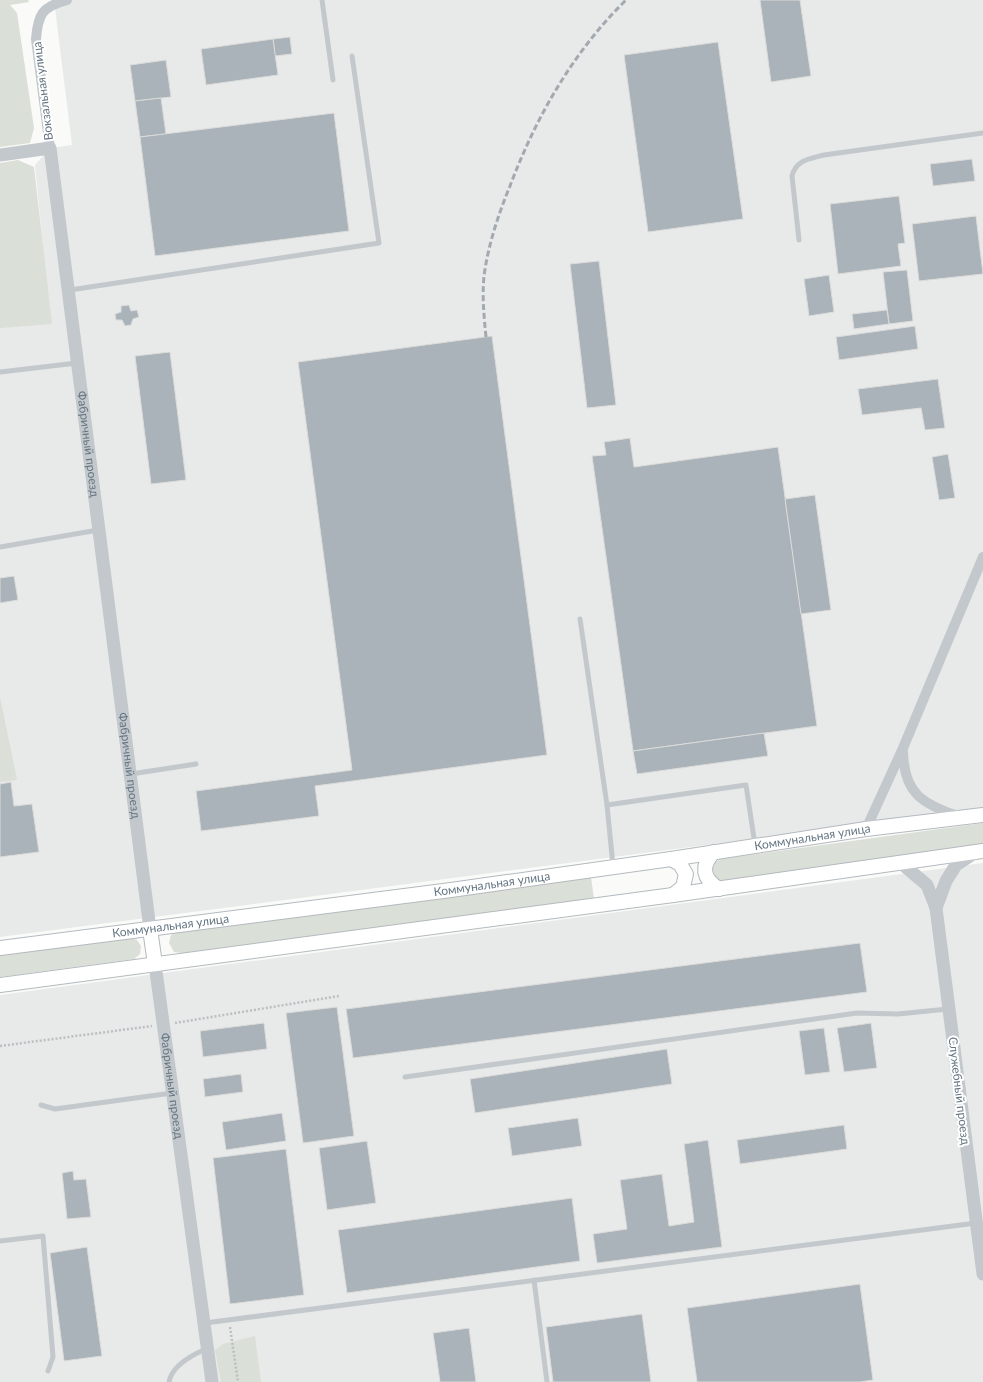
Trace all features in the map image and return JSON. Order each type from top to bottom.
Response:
[{"type":"main road","name":"Коммунальная улица","points":[[0,948],[613,867],[866,829],[983,815]]},
{"type":"main road","points":[[714,852],[708,858],[705,867],[710,883],[719,889]]},
{"type":"main road","points":[[0,985],[673,896],[901,863],[980,854]]},
{"type":"main road","points":[[671,859],[680,864],[686,874],[686,881],[683,887],[673,896]]},
{"type":"main road","name":"Фабричный проезд","points":[[150,929],[155,964]]},
{"type":"street","name":"Вокзальная улица","points":[[0,155],[50,148],[36,39],[37,23],[42,11],[51,5],[67,0]]},
{"type":"street","name":"Фабричный проезд","points":[[50,148],[150,929]]},
{"type":"street","points":[[866,829],[903,748],[983,557]]},
{"type":"street","points":[[903,748],[904,767],[907,780],[912,790],[922,801],[934,808],[962,818]]},
{"type":"street","name":"Служебный проезд","points":[[936,908],[946,881],[956,865],[980,854]]},
{"type":"street","name":"Служебный проезд","points":[[901,863],[927,885],[936,908],[983,1274]]},
{"type":"street","name":"Фабричный проезд","points":[[155,964],[212,1382]]},
{"type":"lane","points":[[322,0],[333,80]]},
{"type":"lane","points":[[68,290],[378,243],[352,56]]},
{"type":"lane","points":[[799,240],[792,176],[794,168],[801,161],[824,155],[983,133]]},
{"type":"lane","points":[[0,372],[78,363]]},
{"type":"lane","points":[[0,547],[99,530]]},
{"type":"lane","points":[[580,619],[607,805],[613,867]]},
{"type":"lane","points":[[130,774],[196,764]]},
{"type":"lane","points":[[607,805],[746,786],[755,846]]},
{"type":"lane","points":[[405,1077],[857,1013],[898,1014],[949,1009]]},
{"type":"lane","points":[[41,1105],[55,1109],[172,1094]]},
{"type":"lane","points":[[204,1323],[976,1223]]},
{"type":"lane","points":[[0,1241],[43,1236],[53,1357],[48,1371]]},
{"type":"lane","points":[[534,1280],[547,1382]]},
{"type":"lane","points":[[169,1382],[177,1368],[192,1356],[207,1348]]},
{"type":"path","points":[[229,1320],[238,1382]]},
{"type":"shaded area","points":[[0,0],[28,0],[29,2],[10,5],[17,13],[34,128],[30,143],[0,147]]},
{"type":"shaded area","points":[[54,0],[983,0],[983,809],[0,937],[0,252],[43,246],[35,165],[50,148],[72,145]]},
{"type":"shaded area","points":[[18,160],[34,167],[52,324],[0,328],[0,163]]},
{"type":"shaded area","points":[[0,697],[17,780],[0,782]]},
{"type":"shaded area","points":[[983,823],[983,846],[723,882],[719,881],[713,874],[713,864],[720,859]]},
{"type":"shaded area","points":[[983,863],[983,1382],[0,1382],[0,995]]},
{"type":"shaded area","points":[[591,877],[594,899],[182,953],[174,952],[169,943],[171,935],[179,931]]},
{"type":"shaded area","points":[[131,938],[137,940],[141,946],[140,954],[134,959],[0,977],[0,955]]},
{"type":"shaded area","points":[[255,1336],[261,1382],[221,1382],[215,1350],[223,1344]]},
{"type":"building","points":[[760,0],[800,0],[811,76],[771,82]]},
{"type":"building","points":[[290,37],[292,54],[275,56],[273,39]]},
{"type":"building","points":[[273,39],[278,75],[206,85],[201,49]]},
{"type":"building","points":[[718,42],[743,219],[648,232],[624,55]]},
{"type":"building","points":[[166,60],[171,97],[135,101],[130,65]]},
{"type":"building","points":[[161,98],[166,134],[140,137],[135,101]]},
{"type":"building","points":[[334,113],[349,231],[155,256],[140,137]]},
{"type":"building","points":[[972,159],[975,181],[933,186],[930,164]]},
{"type":"building","points":[[899,196],[905,243],[898,244],[901,266],[838,274],[830,204]]},
{"type":"building","points":[[976,216],[983,274],[919,281],[912,224]]},
{"type":"building","points":[[599,261],[616,405],[587,408],[570,264]]},
{"type":"building","points":[[907,270],[913,321],[889,324],[883,272]]},
{"type":"building","points":[[829,275],[834,312],[809,316],[804,279]]},
{"type":"building","points":[[129,305],[131,311],[137,310],[139,317],[133,319],[131,325],[125,326],[122,320],[116,320],[115,314],[121,312],[121,306]]},
{"type":"building","points":[[887,310],[889,324],[854,329],[852,314]]},
{"type":"building","points":[[915,326],[918,349],[839,360],[836,337]]},
{"type":"building","points":[[492,336],[547,755],[315,786],[319,816],[201,831],[196,791],[352,770],[298,362]]},
{"type":"building","points":[[170,352],[186,480],[151,484],[135,356]]},
{"type":"building","points":[[938,379],[945,428],[925,430],[921,408],[862,415],[858,389]]},
{"type":"building","points":[[630,438],[634,467],[778,447],[817,726],[633,751],[592,456],[606,455],[604,442]]},
{"type":"building","points":[[948,454],[955,498],[939,500],[932,457]]},
{"type":"building","points":[[815,495],[831,610],[801,614],[785,499]]},
{"type":"building","points":[[14,576],[18,600],[0,603],[0,578]]},
{"type":"building","points":[[764,733],[768,756],[637,774],[633,751]]},
{"type":"building","points":[[11,782],[14,806],[32,804],[39,852],[0,857],[0,784]]},
{"type":"building","points":[[860,943],[867,992],[353,1058],[346,1009]]},
{"type":"building","points":[[337,1007],[354,1136],[303,1143],[286,1013]]},
{"type":"building","points":[[264,1023],[267,1049],[203,1057],[200,1031]]},
{"type":"building","points":[[871,1023],[877,1068],[844,1072],[837,1028]]},
{"type":"building","points":[[824,1028],[830,1072],[805,1075],[799,1031]]},
{"type":"building","points":[[667,1049],[672,1084],[475,1113],[470,1079]]},
{"type":"building","points":[[241,1074],[243,1092],[205,1097],[203,1079]]},
{"type":"building","points":[[282,1113],[286,1141],[226,1150],[222,1122]]},
{"type":"building","points":[[578,1118],[582,1146],[512,1156],[508,1128]]},
{"type":"building","points":[[844,1125],[847,1149],[740,1164],[737,1140]]},
{"type":"building","points":[[708,1140],[722,1247],[597,1263],[593,1234],[627,1229],[620,1180],[662,1174],[669,1226],[694,1222],[684,1144]]},
{"type":"building","points":[[367,1141],[376,1203],[327,1210],[319,1148]]},
{"type":"building","points":[[286,1149],[304,1295],[230,1304],[213,1158]]},
{"type":"building","points":[[73,1171],[74,1180],[86,1179],[91,1217],[67,1219],[62,1173]]},
{"type":"building","points":[[572,1198],[580,1261],[347,1293],[338,1230]]},
{"type":"building","points":[[87,1247],[102,1356],[64,1361],[50,1253]]},
{"type":"building","points":[[860,1284],[873,1380],[860,1382],[697,1382],[687,1308]]},
{"type":"building","points":[[642,1314],[651,1382],[553,1382],[546,1327]]},
{"type":"building","points":[[469,1328],[476,1382],[440,1382],[433,1333]]},
{"type":"railway","points":[[486,337],[483,291],[486,265],[498,219],[520,160],[544,111],[573,64],[589,41],[626,0]]}]
